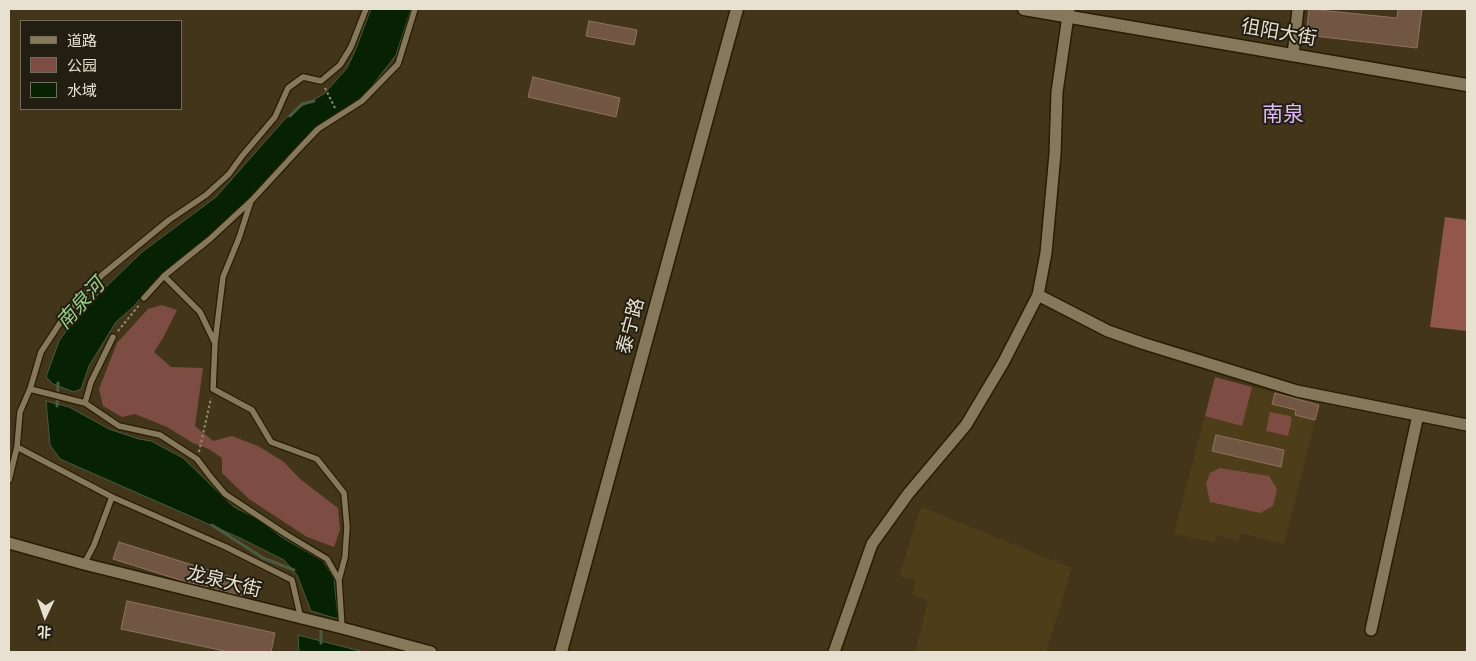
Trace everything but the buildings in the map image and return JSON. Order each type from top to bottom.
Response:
[{"type":"street","name":"泰宁路","points":[[561,652],[737,9]]},
{"type":"street","name":"徂阳大街","points":[[1024,9],[1068,12],[1293,55],[1467,85]]},
{"type":"street","points":[[1293,55],[1298,9]]},
{"type":"street","points":[[834,652],[872,544],[908,494],[966,425],[1003,363],[1038,295],[1046,253],[1055,154],[1057,92],[1068,12]]},
{"type":"street","points":[[1038,295],[1108,330],[1142,343],[1297,391],[1467,425]]},
{"type":"street","points":[[1371,630],[1418,415]]},
{"type":"street","name":"龙泉大街","points":[[9,543],[84,564],[431,652]]},
{"type":"lane","points":[[9,480],[17,447],[20,412],[30,389],[41,352],[68,311],[102,275],[169,220],[206,195],[229,174],[275,117],[288,88],[303,76],[321,81],[340,65],[351,47],[366,9]]},
{"type":"lane","points":[[144,298],[164,276],[210,239],[252,200],[318,129],[362,101],[398,64],[415,9]]},
{"type":"lane","points":[[252,200],[223,277],[215,343],[213,389],[252,410],[271,442],[317,459],[344,493],[347,527],[345,557],[339,580],[342,628]]},
{"type":"lane","points":[[164,276],[200,312],[215,343]]},
{"type":"lane","points":[[85,403],[91,382],[113,337]]},
{"type":"lane","points":[[30,389],[85,403],[119,426],[160,435],[197,459],[225,494],[327,559],[339,580]]},
{"type":"lane","points":[[17,447],[112,497],[226,547],[292,580],[301,619]]},
{"type":"lane","points":[[84,564],[94,545],[112,497]]},
{"type":"path","points":[[321,81],[338,116]]},
{"type":"path","points":[[113,337],[144,298]]},
{"type":"path","points":[[197,459],[213,389]]},
{"type":"shaded area","points":[[1445,217],[1467,220],[1467,331],[1430,327]]},
{"type":"shaded area","points":[[1215,377],[1319,405],[1284,544],[1241,533],[1238,541],[1217,535],[1214,542],[1174,534]]},
{"type":"shaded area","points":[[921,507],[1072,568],[1046,652],[915,652],[928,601],[912,594],[915,580],[899,576]]},
{"type":"green space","points":[[162,305],[177,310],[154,352],[171,367],[203,368],[195,426],[213,441],[232,436],[258,446],[284,462],[300,479],[338,508],[340,530],[334,547],[307,537],[249,499],[222,473],[222,458],[209,449],[193,443],[167,427],[135,414],[122,417],[103,406],[99,389],[117,343],[148,309]]},
{"type":"green space","points":[[1215,377],[1252,387],[1242,426],[1205,416]]},
{"type":"green space","points":[[1270,412],[1290,416],[1292,419],[1288,436],[1266,431]]},
{"type":"green space","points":[[1220,468],[1269,476],[1277,489],[1273,506],[1260,513],[1210,502],[1206,484],[1210,473]]},
{"type":"water","points":[[371,9],[411,9],[396,55],[365,95],[318,127],[249,199],[205,241],[182,257],[160,277],[132,308],[116,322],[89,366],[81,389],[74,392],[53,384],[46,377],[59,341],[79,313],[142,252],[216,197],[285,119],[302,106],[324,94],[347,68]]},
{"type":"water","points":[[46,401],[69,407],[109,429],[151,441],[183,458],[234,507],[258,519],[283,538],[323,561],[334,578],[338,619],[311,611],[297,575],[284,560],[240,538],[60,459],[50,445]]},
{"type":"water","points":[[298,635],[364,652],[299,652]]},
{"type":"waterway","name":"南泉河","points":[[290,116],[302,104],[314,101]]},
{"type":"waterway","name":"南泉河","points":[[57,406],[58,383]]},
{"type":"waterway","name":"南泉河","points":[[212,525],[263,558],[294,570]]},
{"type":"waterway","name":"南泉河","points":[[321,627],[321,643]]},
{"type":"district","name":"南泉","points":[[1283,115]]}]
